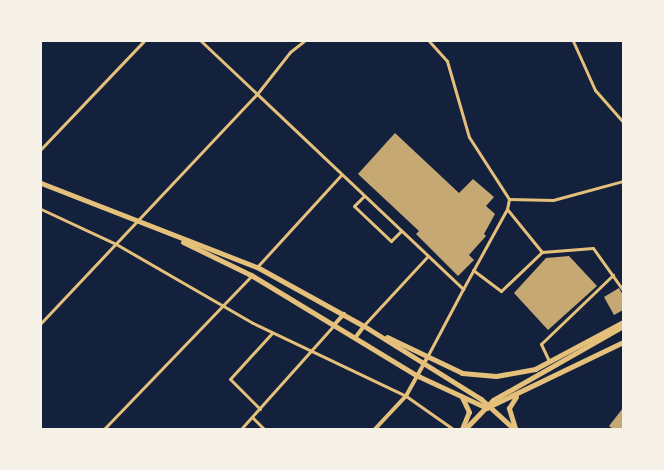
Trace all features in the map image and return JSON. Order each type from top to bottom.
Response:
[{"type":"highway","points":[[41,184],[257,267],[364,326],[481,399],[487,408]]},
{"type":"highway","points":[[137,221],[251,275],[418,376],[460,393],[487,408],[515,429]]},
{"type":"highway","points":[[364,326],[426,358],[462,373],[479,376],[520,373],[549,362],[623,322]]},
{"type":"highway","points":[[464,429],[493,400],[623,326]]},
{"type":"highway","points":[[487,408],[520,394],[623,342]]},
{"type":"highway","points":[[460,393],[468,412],[464,429]]},
{"type":"highway","points":[[515,429],[509,408],[520,394]]},
{"type":"street","points":[[41,149],[144,41]]},
{"type":"street","points":[[201,41],[463,289]]},
{"type":"street","points":[[41,322],[257,94],[290,52],[304,41]]},
{"type":"street","points":[[375,429],[406,396],[418,376],[507,209],[509,199],[469,137],[447,61],[429,41]]},
{"type":"street","points":[[573,41],[595,90],[623,122]]},
{"type":"street","points":[[104,429],[251,275],[342,175]]},
{"type":"street","points":[[509,199],[553,200],[623,181]]},
{"type":"street","points":[[364,196],[354,206],[391,241],[401,231]]},
{"type":"street","points":[[41,209],[116,244],[272,333],[406,396],[453,429]]},
{"type":"street","points":[[507,209],[542,252]]},
{"type":"street","points":[[473,270],[500,291],[542,252],[593,248],[623,290]]},
{"type":"street","points":[[355,338],[428,256]]},
{"type":"street","points":[[549,362],[541,344],[613,275]]},
{"type":"street","points":[[241,429],[313,353],[344,314]]},
{"type":"street","points":[[260,409],[230,379],[272,333]]},
{"type":"street","points":[[252,417],[264,429]]},
{"type":"building","points":[[395,133],[459,193],[473,179],[494,197],[486,206],[495,214],[484,234],[486,236],[469,255],[474,260],[458,276],[416,234],[419,231],[358,174]]},
{"type":"building","points":[[569,256],[597,286],[548,330],[514,293],[546,258]]},
{"type":"building","points":[[619,288],[623,295],[623,310],[614,315],[604,297]]},
{"type":"building","points":[[623,408],[623,429],[613,429],[609,426]]}]
